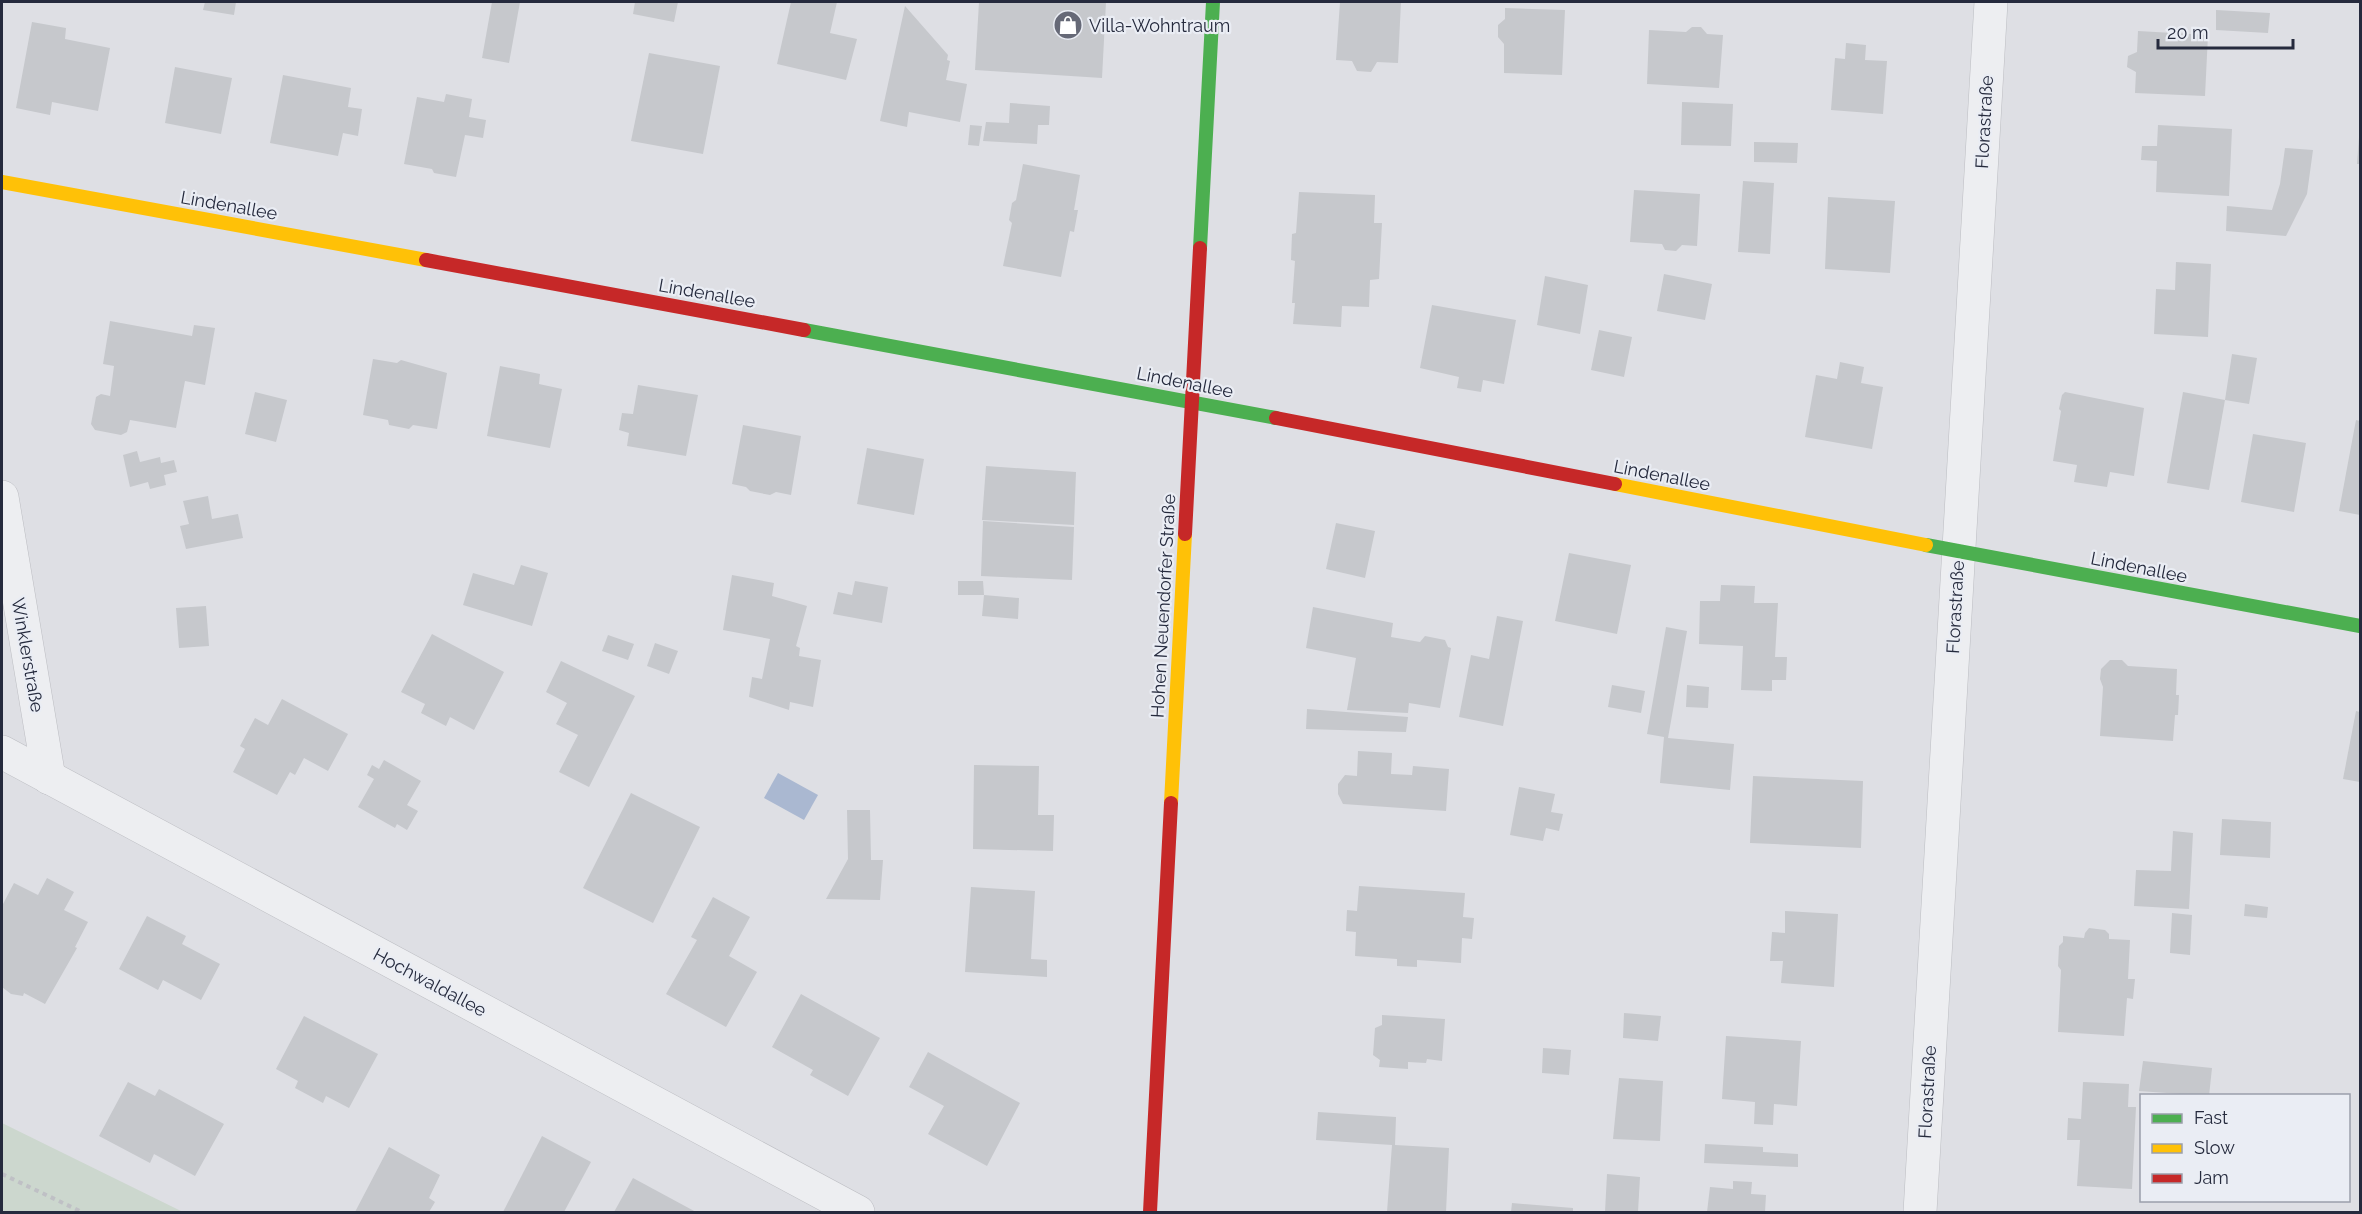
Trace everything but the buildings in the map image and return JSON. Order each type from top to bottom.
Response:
[{"type":"street","name":"Hohen Neuendorfer Straße","points":[[1150,1212],[1214,2]]},
{"type":"street","name":"Florastraße","points":[[1920,1212],[1991,2]]},
{"type":"street","name":"Lindenallee","points":[[2,182],[1192,401],[1958,551],[2361,626]]},
{"type":"street","name":"Winklerstraße","points":[[2,497],[49,778]]},
{"type":"street","name":"Hochwaldallee","points":[[2,752],[858,1212]]},
{"type":"path","points":[[2,1174],[82,1212]]},
{"type":"shaded area","points":[[2,1123],[183,1212],[2,1212]]},
{"type":"water","points":[[778,773],[818,795],[804,820],[764,798]]},
{"type":"traffic: fast","points":[[1200,248],[1213,2]]},
{"type":"traffic: fast","points":[[804,330],[1276,418]]},
{"type":"traffic: fast","points":[[1926,545],[2360,626]]},
{"type":"traffic: slow","points":[[2,182],[426,260]]},
{"type":"traffic: slow","points":[[1615,484],[1926,545]]},
{"type":"traffic: slow","points":[[1171,803],[1185,534]]},
{"type":"traffic: jam","points":[[1185,534],[1200,248]]},
{"type":"traffic: jam","points":[[426,260],[804,330]]},
{"type":"traffic: jam","points":[[1276,418],[1615,484]]},
{"type":"traffic: jam","points":[[1150,1212],[1171,803]]},
{"type":"place","name":"Villa-Wohntraum","points":[[1068,25]]}]
